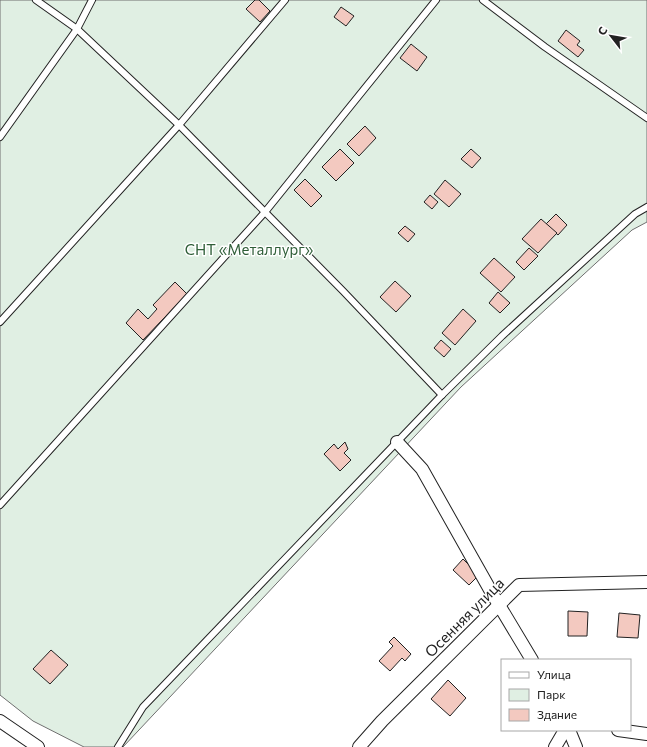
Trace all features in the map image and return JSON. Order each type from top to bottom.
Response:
[{"type":"street","points":[[397,442],[422,469],[531,659]]},
{"type":"street","name":"Осенняя улица","points":[[359,747],[382,721],[519,585],[647,582]]},
{"type":"street","points":[[0,721],[38,747]]},
{"type":"street","points":[[555,747],[564,731]]},
{"type":"street","points":[[569,731],[576,747]]},
{"type":"street","points":[[625,731],[647,734]]},
{"type":"lane","points":[[36,0],[77,29],[179,125],[343,290],[442,395]]},
{"type":"lane","points":[[0,137],[77,29],[92,0]]},
{"type":"lane","points":[[0,322],[179,125],[285,0]]},
{"type":"lane","points":[[0,505],[265,212],[436,0]]},
{"type":"lane","points":[[483,0],[545,47],[647,118]]},
{"type":"lane","points":[[118,747],[143,707],[442,395],[502,336],[629,219],[647,207]]},
{"type":"green space","name":"СНТ «Металлург»","points":[[0,0],[647,0],[647,222],[632,230],[461,387],[123,747],[84,747],[33,721],[0,695]]},
{"type":"building","points":[[255,0],[259,0],[270,11],[260,22],[246,9]]},
{"type":"building","points":[[341,7],[354,16],[346,26],[334,17]]},
{"type":"building","points":[[566,30],[580,41],[577,45],[584,50],[578,57],[558,41]]},
{"type":"building","points":[[411,44],[427,57],[417,71],[400,58]]},
{"type":"building","points":[[365,126],[376,138],[359,156],[347,144]]},
{"type":"building","points":[[340,149],[354,163],[336,181],[322,167]]},
{"type":"building","points":[[471,149],[481,158],[472,168],[461,159]]},
{"type":"building","points":[[305,179],[322,196],[311,207],[294,190]]},
{"type":"building","points":[[445,180],[461,194],[449,207],[434,194]]},
{"type":"building","points":[[430,195],[438,202],[432,209],[424,202]]},
{"type":"building","points":[[556,214],[567,225],[558,235],[546,224]]},
{"type":"building","points":[[541,219],[557,233],[538,253],[522,239]]},
{"type":"building","points":[[405,226],[415,234],[408,242],[398,233]]},
{"type":"building","points":[[529,248],[538,256],[524,270],[516,262]]},
{"type":"building","points":[[494,258],[515,277],[501,292],[480,273]]},
{"type":"building","points":[[395,281],[411,296],[396,312],[380,297]]},
{"type":"building","points":[[175,282],[187,294],[143,340],[126,323],[138,309],[148,319],[157,309],[153,305]]},
{"type":"building","points":[[498,292],[510,303],[500,313],[489,303]]},
{"type":"building","points":[[463,309],[476,321],[455,345],[442,333]]},
{"type":"building","points":[[441,340],[451,349],[444,357],[434,348]]},
{"type":"building","points":[[345,442],[348,449],[344,453],[351,460],[340,471],[324,454],[334,444],[338,449]]},
{"type":"building","points":[[463,559],[479,575],[469,585],[453,570]]},
{"type":"building","points":[[568,611],[588,612],[587,636],[568,636]]},
{"type":"building","points":[[619,613],[640,615],[638,638],[617,637]]},
{"type":"building","points":[[394,637],[411,654],[405,661],[402,658],[390,671],[379,661],[393,646],[389,642]]},
{"type":"building","points":[[51,650],[68,665],[50,684],[33,669]]},
{"type":"building","points":[[448,680],[466,698],[450,716],[431,699]]}]
